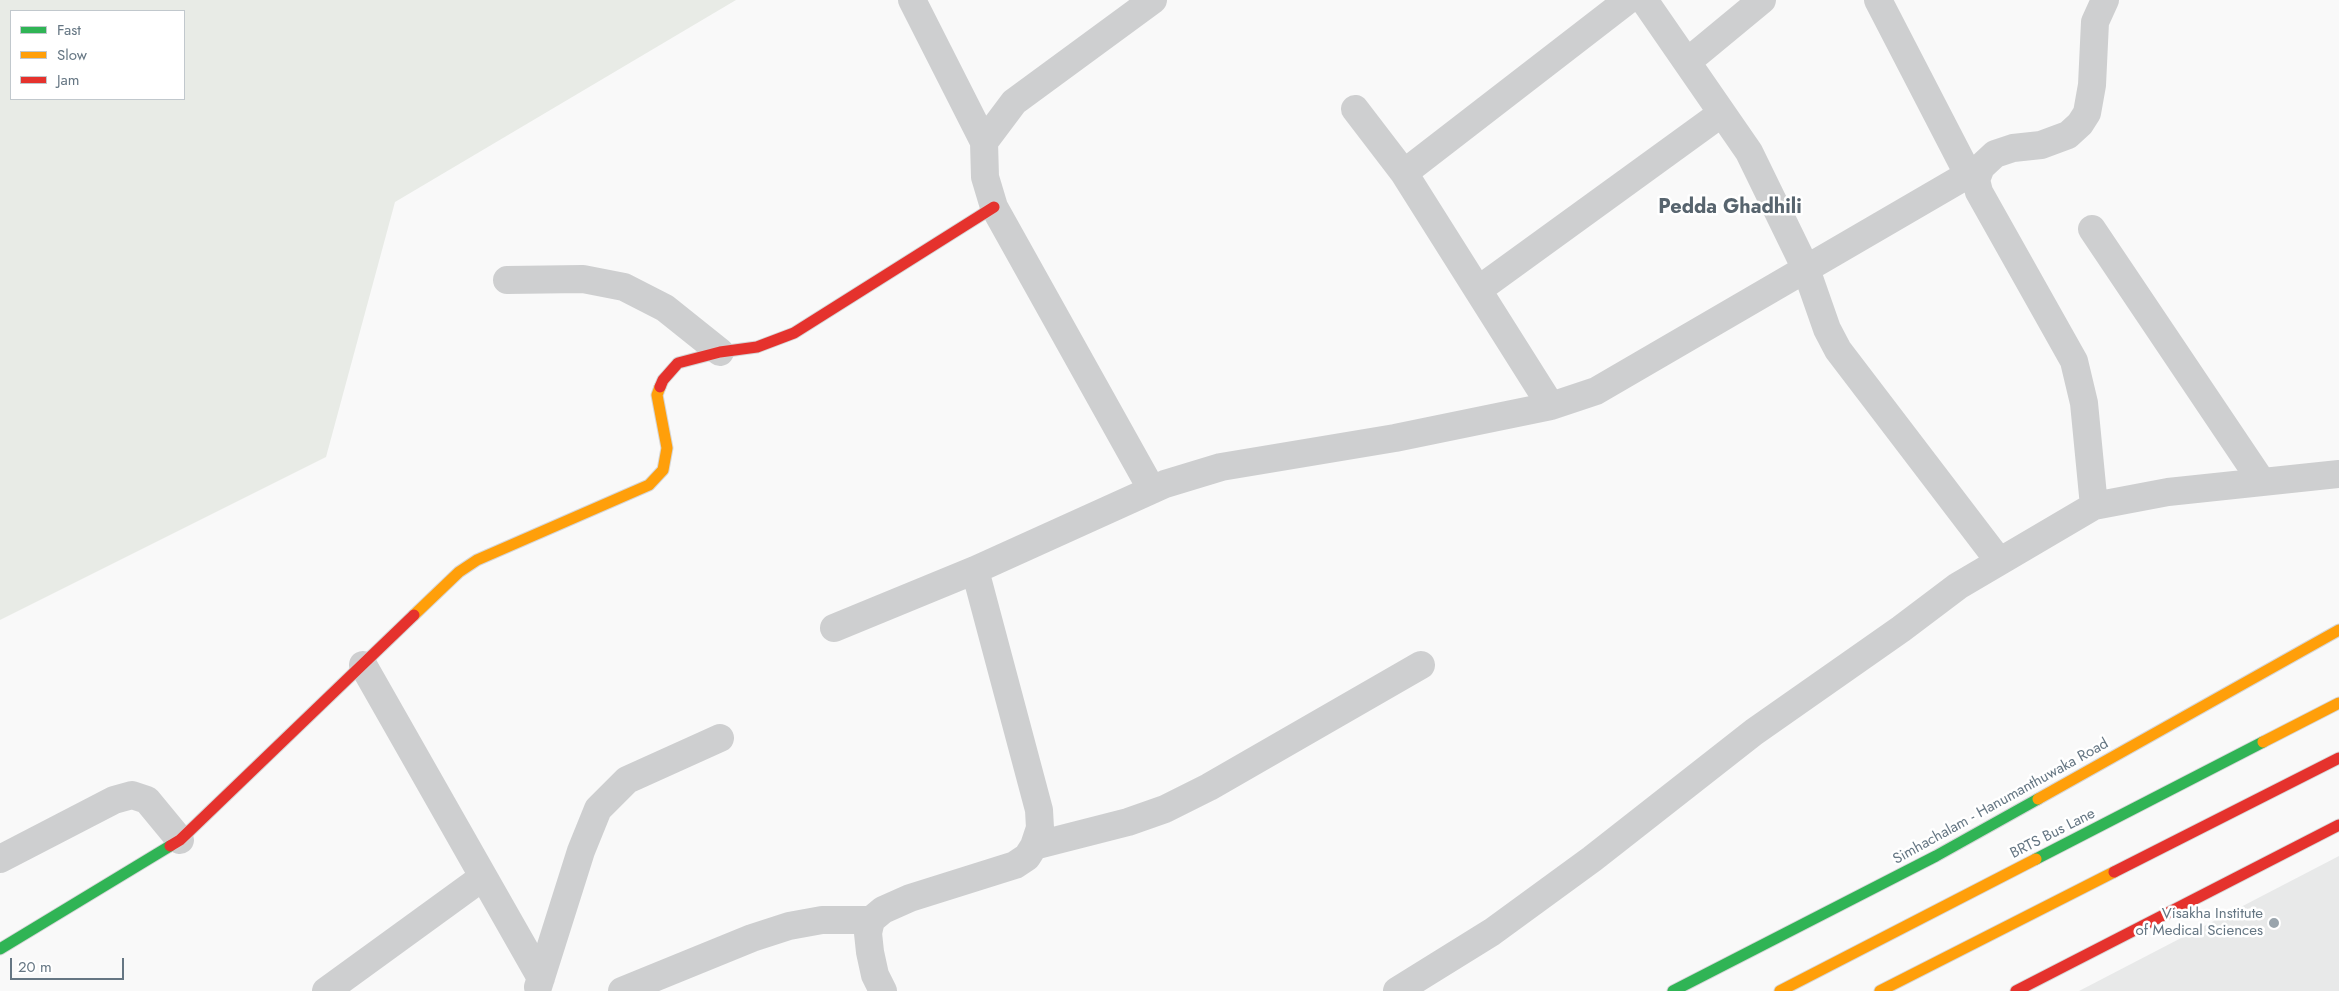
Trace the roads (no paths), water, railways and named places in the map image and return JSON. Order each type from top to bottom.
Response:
[{"type":"street","points":[[912,0],[984,142],[985,177],[994,208],[1152,490]]},
{"type":"street","points":[[984,142],[1014,102],[1153,0]]},
{"type":"street","points":[[1404,173],[1628,0]]},
{"type":"street","points":[[1644,0],[1749,152],[1806,269],[1827,329],[1838,350],[1998,561]]},
{"type":"street","points":[[1687,62],[1762,0]]},
{"type":"street","points":[[1878,0],[1975,170],[1979,192],[2074,361],[2084,403],[2094,506]]},
{"type":"street","points":[[834,628],[975,570],[1152,490],[1221,467],[1395,438],[1551,406],[1596,391],[1975,170],[1995,154],[2013,148],[2041,145],[2068,135],[2080,124],[2087,114],[2092,85],[2095,22],[2105,0]]},
{"type":"street","points":[[1355,109],[1404,173],[1551,406]]},
{"type":"street","points":[[1478,290],[1722,114]]},
{"type":"street","points":[[0,949],[180,840],[445,586],[477,560],[649,484],[663,470],[667,448],[657,395],[663,380],[678,363],[720,352],[756,347],[794,333],[994,208]]},
{"type":"street","points":[[2092,230],[2262,482]]},
{"type":"street","points":[[507,280],[583,279],[624,287],[665,308],[720,352]]},
{"type":"street","points":[[1397,991],[1492,932],[1592,859],[1754,732],[1901,629],[1958,586],[2094,506],[2168,492],[2339,474]]},
{"type":"street","points":[[622,991],[752,938],[789,926],[822,920],[871,920],[884,910],[910,898],[1014,865],[1027,857],[1034,846],[1040,828],[1039,810],[975,570]]},
{"type":"street","name":"Simhachalam - Hanumanthuwaka Road","points":[[1673,991],[1936,856],[2339,630]]},
{"type":"street","points":[[1034,846],[1128,822],[1166,809],[1209,787],[1421,664]]},
{"type":"street","points":[[363,665],[483,877],[539,984]]},
{"type":"street","name":"BRTS Bus Lane","points":[[1780,991],[2339,704]]},
{"type":"street","points":[[539,984],[581,851],[598,809],[627,780],[720,738]]},
{"type":"street","points":[[1880,991],[2339,758]]},
{"type":"street","points":[[0,860],[114,800],[132,794],[147,800],[180,840]]},
{"type":"street","points":[[2016,991],[2339,825]]},
{"type":"street","points":[[326,991],[483,877]]},
{"type":"street","points":[[871,920],[868,933],[870,952],[875,975],[882,991]]},
{"type":"place","name":"Visakha Institute of Medical Sciences","points":[[2274,923]]},
{"type":"district","name":"Pedda Ghadhili","points":[[1730,208]]}]
